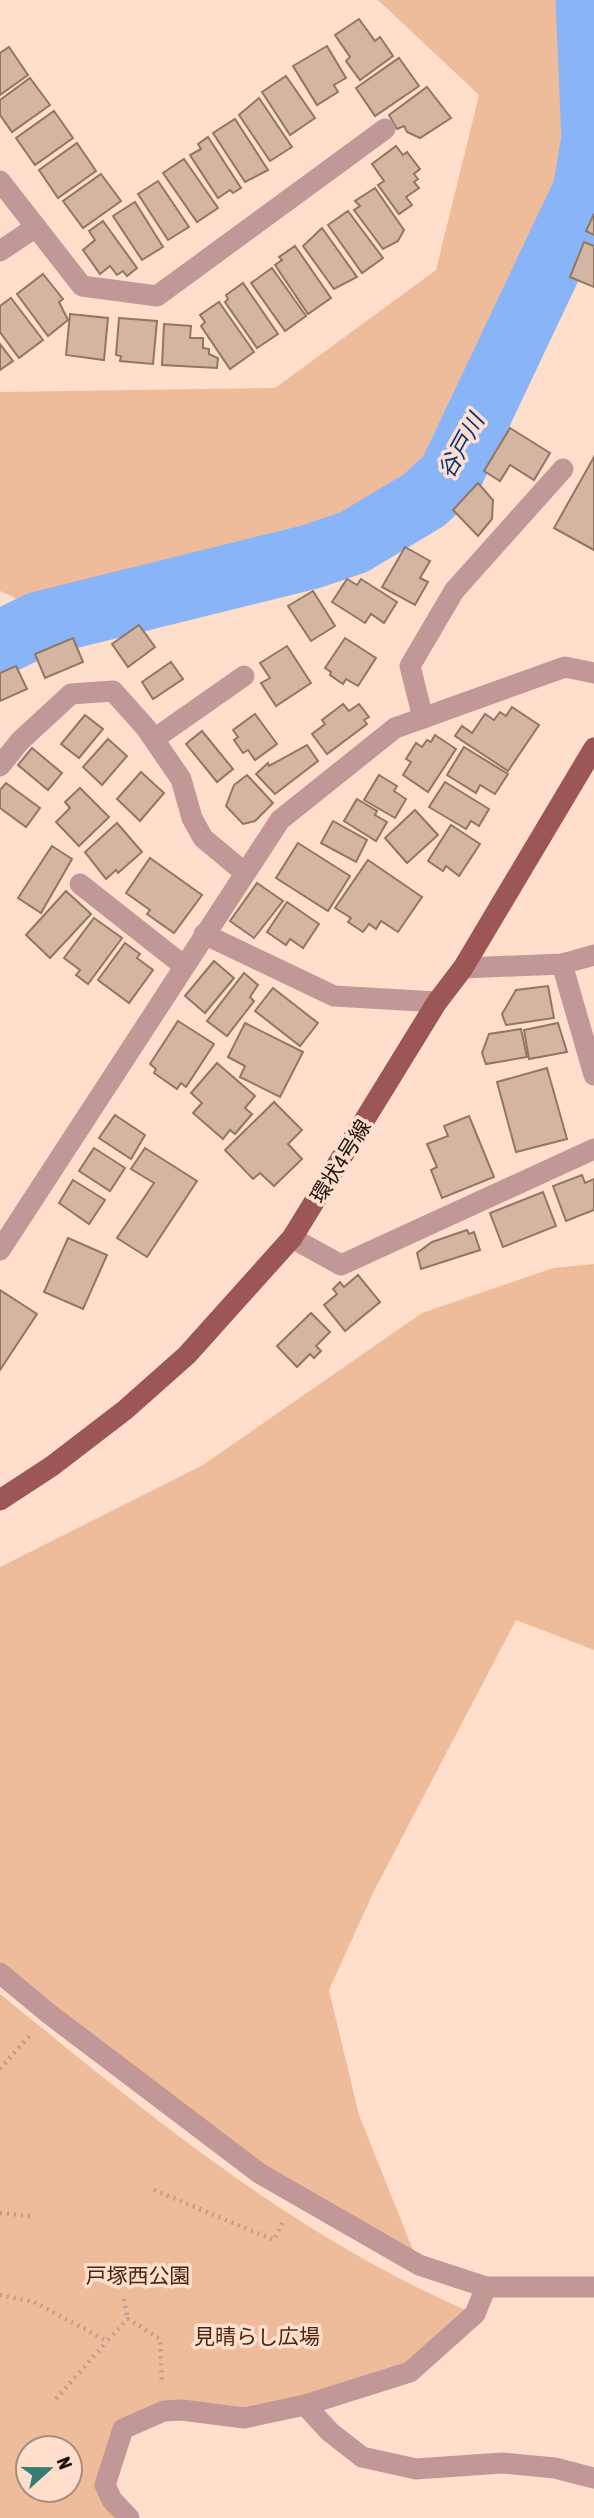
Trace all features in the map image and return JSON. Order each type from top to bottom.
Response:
[{"type":"main road","name":"環状4号線","points":[[0,1500],[52,1466],[125,1410],[187,1355],[292,1238],[437,1002],[463,968],[594,748]]},
{"type":"street","points":[[0,181],[82,286],[157,296],[386,129]]},
{"type":"street","points":[[0,251],[36,227]]},
{"type":"street","points":[[423,718],[410,666],[454,591],[564,469]]},
{"type":"street","points":[[0,1250],[280,820],[395,728],[565,667],[594,673]]},
{"type":"street","points":[[154,739],[244,676]]},
{"type":"street","points":[[0,766],[20,741],[71,694],[113,691],[154,739],[181,779],[192,818],[203,838],[244,873]]},
{"type":"street","points":[[80,884],[184,965]]},
{"type":"street","points":[[204,934],[334,996],[437,1002]]},
{"type":"street","points":[[463,968],[562,964],[594,955]]},
{"type":"street","points":[[562,964],[594,1075]]},
{"type":"street","points":[[292,1238],[341,1265],[594,1149]]},
{"type":"street","points":[[0,1973],[48,2013],[259,2173],[418,2264],[486,2287],[594,2287]]},
{"type":"street","points":[[129,2518],[112,2500],[104,2485],[123,2429],[164,2411],[244,2418],[305,2405],[410,2372],[475,2314],[486,2287]]},
{"type":"street","points":[[305,2405],[330,2432],[362,2457],[416,2469],[502,2463],[555,2468],[594,2477]]},
{"type":"path","points":[[0,2069],[48,2013]]},
{"type":"path","points":[[153,2190],[274,2240],[297,2195]]},
{"type":"path","points":[[0,2213],[31,2216]]},
{"type":"path","points":[[0,2295],[34,2302],[107,2341]]},
{"type":"path","points":[[124,2299],[128,2319],[160,2339],[164,2411]]},
{"type":"path","points":[[55,2399],[128,2319]]},
{"type":"green space","points":[[378,0],[588,0],[594,138],[585,191],[436,464],[418,485],[351,528],[181,575],[35,607],[0,591],[0,392],[275,388],[436,270],[479,95]]},
{"type":"green space","points":[[594,1264],[594,1650],[516,1620],[374,1891],[329,1990],[359,2115],[419,2265],[259,2173],[0,1970],[0,1567],[203,1465],[422,1313],[553,1268]]},
{"type":"green space","name":"戸塚西公園","points":[[0,1994],[226,2171],[346,2249],[410,2284],[475,2314],[410,2372],[244,2418],[182,2410],[124,2429],[105,2485],[129,2518],[0,2518]]},
{"type":"building","points":[[359,19],[375,41],[380,37],[393,56],[360,80],[346,61],[350,57],[335,35]]},
{"type":"building","points":[[327,46],[346,78],[334,85],[338,92],[317,105],[293,66]]},
{"type":"building","points":[[9,47],[28,75],[0,95],[0,53]]},
{"type":"building","points":[[399,58],[419,86],[375,116],[356,88]]},
{"type":"building","points":[[286,76],[315,118],[290,135],[262,92]]},
{"type":"building","points":[[30,78],[50,105],[12,132],[0,115],[0,100]]},
{"type":"building","points":[[427,87],[451,118],[420,138],[407,132],[404,126],[397,129],[389,115]]},
{"type":"building","points":[[259,98],[292,147],[270,161],[239,115]]},
{"type":"building","points":[[54,111],[73,138],[35,165],[16,138]]},
{"type":"building","points":[[235,119],[268,170],[245,182],[213,133]]},
{"type":"building","points":[[208,137],[241,188],[233,193],[230,190],[218,198],[190,155],[201,149],[198,144]]},
{"type":"building","points":[[77,143],[96,171],[58,198],[39,170]]},
{"type":"building","points":[[396,146],[403,155],[407,152],[420,169],[414,174],[418,179],[414,182],[419,188],[406,197],[412,205],[399,214],[378,185],[384,181],[372,164]]},
{"type":"building","points":[[184,159],[218,208],[197,222],[163,173]]},
{"type":"building","points":[[101,174],[121,201],[83,228],[63,201]]},
{"type":"building","points":[[158,181],[189,227],[168,240],[138,194]]},
{"type":"building","points":[[375,188],[404,230],[398,241],[383,249],[354,210],[360,206],[355,201]]},
{"type":"building","points":[[135,202],[163,247],[142,260],[113,216]]},
{"type":"building","points":[[348,211],[383,258],[362,273],[328,225]]},
{"type":"building","points":[[594,214],[594,235],[586,231]]},
{"type":"building","points":[[103,221],[137,268],[127,276],[123,271],[117,275],[110,266],[100,274],[83,250],[95,240],[89,231]]},
{"type":"building","points":[[322,228],[357,277],[334,289],[303,246]]},
{"type":"building","points":[[584,242],[594,246],[594,287],[570,277]]},
{"type":"building","points":[[295,246],[331,298],[308,314],[275,265],[282,260],[279,257]]},
{"type":"building","points":[[272,268],[306,316],[285,331],[251,283]]},
{"type":"building","points":[[43,274],[63,299],[59,302],[68,320],[48,336],[17,294]]},
{"type":"building","points":[[243,283],[278,334],[257,348],[225,302],[228,299],[226,295]]},
{"type":"building","points":[[11,298],[43,340],[19,358],[0,332],[0,306]]},
{"type":"building","points":[[219,302],[254,352],[230,369],[201,326],[205,322],[200,315]]},
{"type":"building","points":[[70,314],[108,318],[104,360],[66,355]]},
{"type":"building","points":[[119,318],[157,321],[153,364],[120,361],[121,356],[116,355]]},
{"type":"building","points":[[164,324],[191,326],[190,338],[203,338],[203,348],[209,349],[209,354],[218,358],[217,368],[162,365]]},
{"type":"building","points":[[0,344],[13,361],[0,370]]},
{"type":"building","points":[[510,428],[550,453],[534,480],[510,465],[500,481],[484,471]]},
{"type":"building","points":[[594,457],[594,550],[554,528]]},
{"type":"building","points":[[478,483],[493,500],[492,519],[478,536],[453,510]]},
{"type":"building","points":[[405,547],[430,561],[420,578],[428,582],[415,605],[382,587]]},
{"type":"building","points":[[347,579],[357,585],[361,579],[397,602],[384,623],[371,614],[365,623],[332,602]]},
{"type":"building","points":[[313,591],[335,626],[311,641],[288,606]]},
{"type":"building","points":[[139,625],[155,647],[128,667],[112,644]]},
{"type":"building","points":[[73,638],[83,662],[45,678],[35,654]]},
{"type":"building","points":[[345,638],[376,658],[358,686],[346,679],[343,684],[325,668]]},
{"type":"building","points":[[287,646],[311,683],[276,706],[261,683],[270,678],[260,663]]},
{"type":"building","points":[[171,662],[183,679],[153,699],[142,682]]},
{"type":"building","points":[[16,666],[27,689],[0,701],[0,673]]},
{"type":"building","points":[[343,704],[349,711],[359,704],[369,717],[364,720],[367,724],[327,754],[312,734],[325,724],[322,720]]},
{"type":"building","points":[[512,707],[539,725],[508,771],[455,736],[462,726],[472,733],[485,714],[494,720],[500,712],[506,716]]},
{"type":"building","points":[[255,714],[277,744],[255,760],[248,750],[243,753],[234,740],[238,737],[233,730]]},
{"type":"building","points":[[85,715],[103,729],[79,758],[61,744]]},
{"type":"building","points":[[202,731],[233,769],[217,782],[186,744]]},
{"type":"building","points":[[435,735],[456,749],[428,792],[403,775],[411,762],[406,759],[416,743],[422,747],[427,740],[431,742]]},
{"type":"building","points":[[108,739],[127,756],[102,785],[83,767]]},
{"type":"building","points":[[307,745],[318,761],[275,794],[256,774],[268,763],[269,766]]},
{"type":"building","points":[[464,747],[508,774],[495,794],[480,785],[476,793],[447,775]]},
{"type":"building","points":[[32,748],[62,773],[48,790],[18,765]]},
{"type":"building","points":[[141,772],[164,793],[140,821],[117,799]]},
{"type":"building","points":[[247,775],[273,803],[255,821],[243,824],[226,806],[234,785]]},
{"type":"building","points":[[379,775],[397,786],[394,791],[406,799],[395,818],[364,800]]},
{"type":"building","points":[[445,782],[489,809],[479,826],[471,821],[466,829],[429,807]]},
{"type":"building","points":[[6,783],[40,808],[26,827],[0,808],[0,790]]},
{"type":"building","points":[[80,788],[109,817],[79,846],[56,822],[70,808],[65,802]]},
{"type":"building","points":[[357,799],[377,811],[375,815],[387,822],[376,841],[344,821]]},
{"type":"building","points":[[415,810],[438,835],[407,863],[385,838]]},
{"type":"building","points":[[333,821],[367,840],[356,862],[321,843]]},
{"type":"building","points":[[117,823],[142,852],[118,873],[116,870],[106,879],[85,852]]},
{"type":"building","points":[[451,825],[480,844],[459,876],[446,866],[443,871],[428,861]]},
{"type":"building","points":[[298,843],[350,876],[328,911],[276,878]]},
{"type":"building","points":[[52,846],[72,859],[41,913],[18,898]]},
{"type":"building","points":[[150,858],[202,895],[174,933],[147,914],[150,910],[126,893]]},
{"type":"building","points":[[368,860],[422,897],[398,932],[381,921],[376,929],[369,924],[363,932],[348,922],[351,918],[335,908]]},
{"type":"building","points":[[257,883],[283,901],[254,938],[230,921]]},
{"type":"building","points":[[66,891],[91,914],[50,958],[26,935]]},
{"type":"building","points":[[287,902],[319,924],[303,948],[290,939],[286,945],[267,932]]},
{"type":"building","points":[[94,918],[122,938],[88,984],[76,975],[80,970],[64,958]]},
{"type":"building","points":[[125,943],[140,954],[137,958],[153,970],[129,1003],[98,980]]},
{"type":"building","points":[[214,961],[234,978],[205,1013],[185,996]]},
{"type":"building","points":[[244,973],[258,985],[250,997],[254,1001],[227,1036],[207,1021]]},
{"type":"building","points":[[548,986],[554,1018],[506,1025],[502,1014],[516,990]]},
{"type":"building","points":[[273,988],[318,1023],[300,1046],[255,1011]]},
{"type":"building","points":[[178,1021],[214,1044],[186,1087],[181,1083],[177,1089],[154,1073],[156,1069],[150,1064]]},
{"type":"building","points":[[245,1023],[303,1052],[280,1097],[240,1077],[245,1066],[228,1057]]},
{"type":"building","points":[[558,1023],[567,1052],[529,1059],[524,1030]]},
{"type":"building","points":[[521,1029],[527,1057],[486,1064],[482,1053],[489,1034]]},
{"type":"building","points":[[217,1063],[255,1096],[245,1108],[252,1114],[235,1134],[230,1130],[223,1139],[193,1113],[202,1103],[191,1093]]},
{"type":"building","points":[[547,1068],[567,1139],[516,1152],[497,1082]]},
{"type":"building","points":[[274,1102],[302,1130],[288,1144],[302,1159],[274,1186],[260,1173],[253,1179],[225,1150]]},
{"type":"building","points":[[115,1115],[145,1135],[131,1159],[99,1138]]},
{"type":"building","points":[[469,1116],[494,1177],[442,1198],[431,1170],[437,1167],[427,1144],[448,1136],[444,1126]]},
{"type":"building","points":[[94,1148],[125,1168],[110,1191],[79,1171]]},
{"type":"building","points":[[145,1148],[197,1181],[147,1257],[117,1238],[154,1183],[131,1169]]},
{"type":"building","points":[[582,1175],[585,1183],[594,1179],[594,1210],[566,1221],[553,1186]]},
{"type":"building","points":[[73,1180],[105,1200],[89,1224],[59,1203]]},
{"type":"building","points":[[543,1192],[556,1226],[503,1247],[490,1213]]},
{"type":"building","points":[[467,1230],[469,1234],[474,1232],[480,1250],[421,1269],[417,1253],[432,1242]]},
{"type":"building","points":[[68,1238],[107,1255],[83,1309],[44,1292]]},
{"type":"building","points":[[358,1275],[380,1302],[345,1331],[324,1305],[337,1294],[333,1289],[340,1282],[344,1287]]},
{"type":"building","points":[[0,1290],[37,1314],[0,1370]]},
{"type":"building","points":[[311,1313],[330,1332],[316,1346],[321,1351],[314,1358],[310,1354],[297,1367],[277,1346]]},
{"type":"waterway","name":"谷戸川","points":[[0,643],[39,624],[310,557],[354,542],[424,500],[450,476],[585,191],[594,138],[588,0]]},
{"type":"park label","name":"見晴らし広場","points":[[257,2336]]}]
